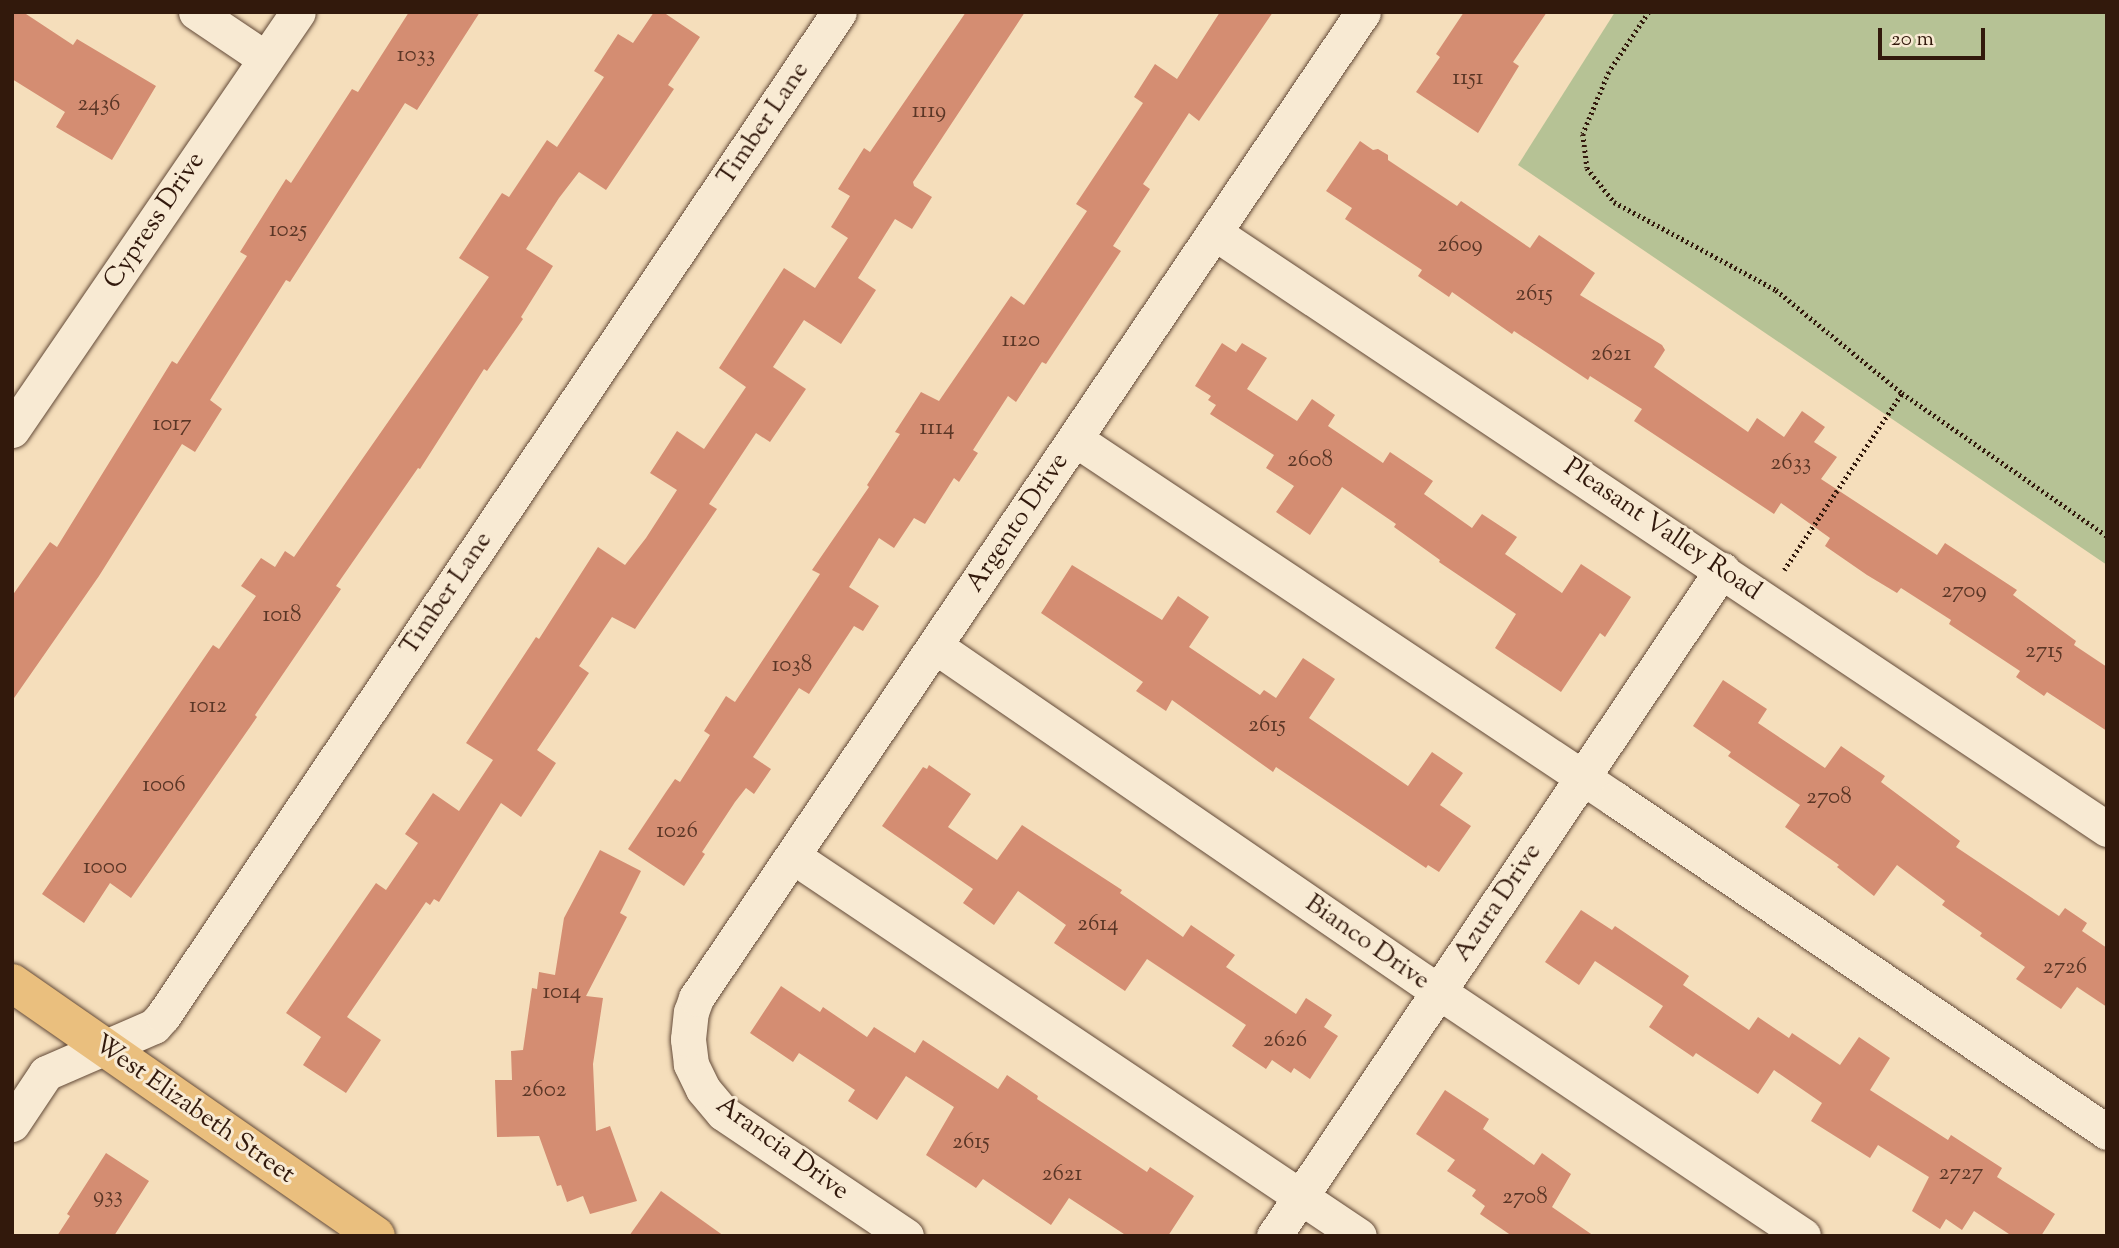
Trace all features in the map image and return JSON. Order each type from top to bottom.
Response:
[{"type":"main road","name":"West Elizabeth Street","points":[[12,983],[376,1236]]},
{"type":"street","points":[[196,12],[265,59]]},
{"type":"street","name":"Cypress Drive","points":[[13,428],[298,12]]},
{"type":"street","name":"Timber Lane","points":[[12,1124],[46,1073],[154,1026],[163,1016],[839,12]]},
{"type":"street","name":"Argento Drive","points":[[688,1039],[696,998],[794,857],[1363,12]]},
{"type":"street","name":"Pleasant Valley Road","points":[[1215,233],[2107,829]]},
{"type":"street","points":[[1075,439],[1583,777],[2107,1132]]},
{"type":"street","name":"Azura Drive","points":[[1274,1236],[1722,570]]},
{"type":"street","name":"Bianco Drive","points":[[935,646],[1438,992],[1803,1236]]},
{"type":"street","points":[[794,857],[1359,1236]]},
{"type":"street","name":"Arancia Drive","points":[[688,1039],[691,1064],[703,1090],[723,1113],[906,1236]]},
{"type":"path","points":[[1649,12],[1609,72],[1583,134],[1587,168],[1614,202],[1776,290],[1902,393],[2107,536]]},
{"type":"path","points":[[1765,598],[1902,393]]},
{"type":"green space","points":[[1615,12],[2107,12],[2107,565],[1518,165]]},
{"type":"building","points":[[12,12],[23,12],[73,45],[77,39],[156,86],[112,160],[56,127],[65,112],[12,79]]},
{"type":"building","points":[[409,12],[480,12],[417,110],[405,103],[290,282],[286,280],[210,400],[222,409],[195,452],[182,444],[99,576],[12,701],[12,596],[50,542],[57,547],[172,361],[177,364],[247,256],[240,252],[286,179],[291,183],[352,89],[358,92]]},
{"type":"building","points":[[654,12],[663,12],[700,37],[668,85],[674,89],[606,190],[579,172],[559,198],[526,249],[553,266],[521,317],[523,319],[487,371],[484,369],[420,469],[418,468],[336,586],[341,589],[255,715],[257,717],[131,898],[110,883],[84,923],[42,894],[213,645],[219,649],[256,596],[241,586],[261,558],[275,567],[285,551],[294,557],[489,277],[459,258],[502,193],[509,197],[547,140],[557,147],[604,77],[594,71],[618,34],[633,43]]},
{"type":"building","points":[[966,12],[1025,12],[913,182],[914,186],[932,197],[912,229],[895,219],[858,278],[876,290],[841,344],[804,320],[773,367],[806,389],[770,442],[756,433],[709,504],[717,509],[635,629],[612,617],[579,666],[589,673],[537,750],[556,763],[521,817],[501,803],[439,902],[434,899],[430,905],[426,902],[347,1017],[381,1040],[346,1093],[303,1065],[321,1037],[286,1013],[376,883],[386,890],[418,843],[405,834],[433,793],[459,811],[493,760],[466,743],[536,637],[539,639],[598,547],[625,565],[646,538],[677,490],[650,473],[677,431],[704,449],[746,387],[719,368],[784,268],[815,288],[848,238],[831,227],[850,196],[838,189],[864,148],[870,152]]},
{"type":"building","points":[[1220,12],[1273,12],[1199,121],[1189,113],[1143,184],[1150,189],[1113,246],[1121,251],[1046,364],[1042,362],[1016,402],[1008,396],[973,450],[978,453],[959,482],[954,478],[925,524],[914,518],[894,548],[879,538],[849,587],[879,606],[863,631],[854,626],[809,694],[799,688],[753,757],[771,769],[754,794],[746,788],[735,802],[702,852],[705,854],[684,886],[628,849],[675,779],[680,782],[710,735],[704,731],[726,696],[735,702],[820,574],[812,570],[869,487],[867,485],[900,434],[895,432],[921,392],[939,401],[1011,296],[1024,305],[1087,211],[1076,204],[1143,103],[1134,97],[1155,64],[1177,79]]},
{"type":"building","points":[[1464,12],[1547,12],[1513,62],[1519,66],[1478,133],[1416,92],[1440,57],[1436,54]]},
{"type":"building","points":[[1360,141],[1373,150],[1378,149],[1388,155],[1388,160],[1457,206],[1461,201],[1530,248],[1539,235],[1595,273],[1580,295],[1662,345],[1665,350],[1654,367],[1748,432],[1757,418],[1784,437],[1802,411],[1825,427],[1814,442],[1837,457],[1821,479],[1937,555],[1945,543],[2017,590],[2013,595],[2076,641],[2074,645],[2107,667],[2107,731],[2047,692],[2044,696],[2016,677],[2020,671],[1949,624],[1951,620],[1901,588],[1897,593],[1825,546],[1830,538],[1781,503],[1774,514],[1634,421],[1642,409],[1590,376],[1588,380],[1514,331],[1512,334],[1452,292],[1449,297],[1418,276],[1422,270],[1345,219],[1352,208],[1326,191]]},
{"type":"building","points":[[1222,343],[1236,352],[1242,343],[1267,358],[1247,389],[1297,421],[1312,399],[1335,415],[1328,426],[1383,463],[1390,452],[1433,481],[1424,494],[1472,528],[1482,514],[1517,537],[1505,554],[1562,593],[1581,564],[1631,597],[1605,637],[1600,633],[1561,692],[1495,648],[1516,614],[1439,562],[1440,560],[1394,527],[1396,524],[1342,487],[1310,535],[1276,512],[1294,486],[1266,468],[1274,455],[1210,414],[1216,405],[1208,400],[1211,396],[1195,386]]},
{"type":"building","points":[[1072,565],[1162,620],[1178,596],[1209,617],[1189,647],[1260,695],[1264,690],[1276,698],[1303,658],[1335,679],[1309,718],[1408,786],[1432,752],[1463,773],[1440,805],[1471,826],[1439,872],[1428,865],[1426,868],[1276,767],[1273,772],[1172,700],[1166,711],[1136,691],[1143,682],[1041,613]]},
{"type":"building","points":[[1723,680],[1767,709],[1758,723],[1825,768],[1841,746],[1885,776],[1881,782],[1960,841],[1956,847],[2059,916],[2065,908],[2087,923],[2082,931],[2107,948],[2107,1007],[2077,987],[2061,1009],[2016,979],[2025,967],[1980,936],[1982,933],[1942,905],[1945,901],[1897,865],[1874,896],[1837,867],[1839,865],[1785,827],[1800,805],[1728,756],[1731,752],[1693,726]]},
{"type":"building","points":[[929,765],[971,794],[948,827],[997,860],[1022,825],[1122,890],[1120,893],[1183,937],[1191,925],[1235,955],[1226,967],[1296,1014],[1306,998],[1332,1015],[1324,1027],[1338,1036],[1310,1079],[1294,1068],[1291,1073],[1272,1060],[1266,1069],[1232,1046],[1246,1025],[1147,959],[1125,991],[1054,943],[1066,925],[1018,891],[994,925],[963,903],[973,889],[882,826],[923,767],[927,769]]},
{"type":"building","points":[[600,850],[641,871],[620,913],[627,917],[586,996],[603,998],[593,1064],[596,1131],[610,1126],[637,1201],[590,1214],[583,1196],[567,1202],[561,1185],[557,1186],[539,1136],[497,1137],[495,1080],[512,1080],[511,1051],[523,1050],[532,988],[537,989],[539,972],[555,975],[564,918]]},
{"type":"building","points":[[1581,910],[1612,930],[1615,926],[1689,976],[1683,985],[1749,1030],[1758,1017],[1789,1038],[1792,1033],[1840,1065],[1859,1037],[1890,1058],[1870,1090],[1948,1140],[1951,1135],[2002,1168],[1997,1177],[2055,1214],[2041,1236],[2012,1236],[1974,1211],[1962,1230],[1946,1219],[1940,1229],[1912,1211],[1929,1177],[1878,1145],[1870,1158],[1811,1121],[1822,1103],[1774,1070],[1758,1094],[1696,1053],[1693,1057],[1649,1027],[1663,1006],[1595,961],[1579,985],[1545,962]]},
{"type":"building","points":[[781,986],[820,1012],[823,1007],[867,1037],[874,1027],[915,1053],[923,1040],[998,1089],[1007,1075],[1038,1096],[1037,1099],[1147,1172],[1150,1167],[1194,1196],[1168,1236],[1127,1236],[1069,1198],[1051,1225],[983,1179],[976,1188],[926,1155],[954,1107],[906,1076],[877,1120],[848,1101],[855,1090],[799,1053],[793,1062],[750,1033]]},
{"type":"building","points":[[1445,1090],[1489,1119],[1483,1129],[1534,1165],[1542,1153],[1571,1174],[1552,1207],[1594,1236],[1512,1236],[1480,1214],[1485,1206],[1472,1196],[1476,1190],[1447,1171],[1455,1160],[1416,1134]]},
{"type":"building","points":[[106,1153],[149,1181],[114,1236],[57,1236],[70,1216],[67,1214]]},
{"type":"building","points":[[661,1191],[724,1236],[629,1236]]}]
